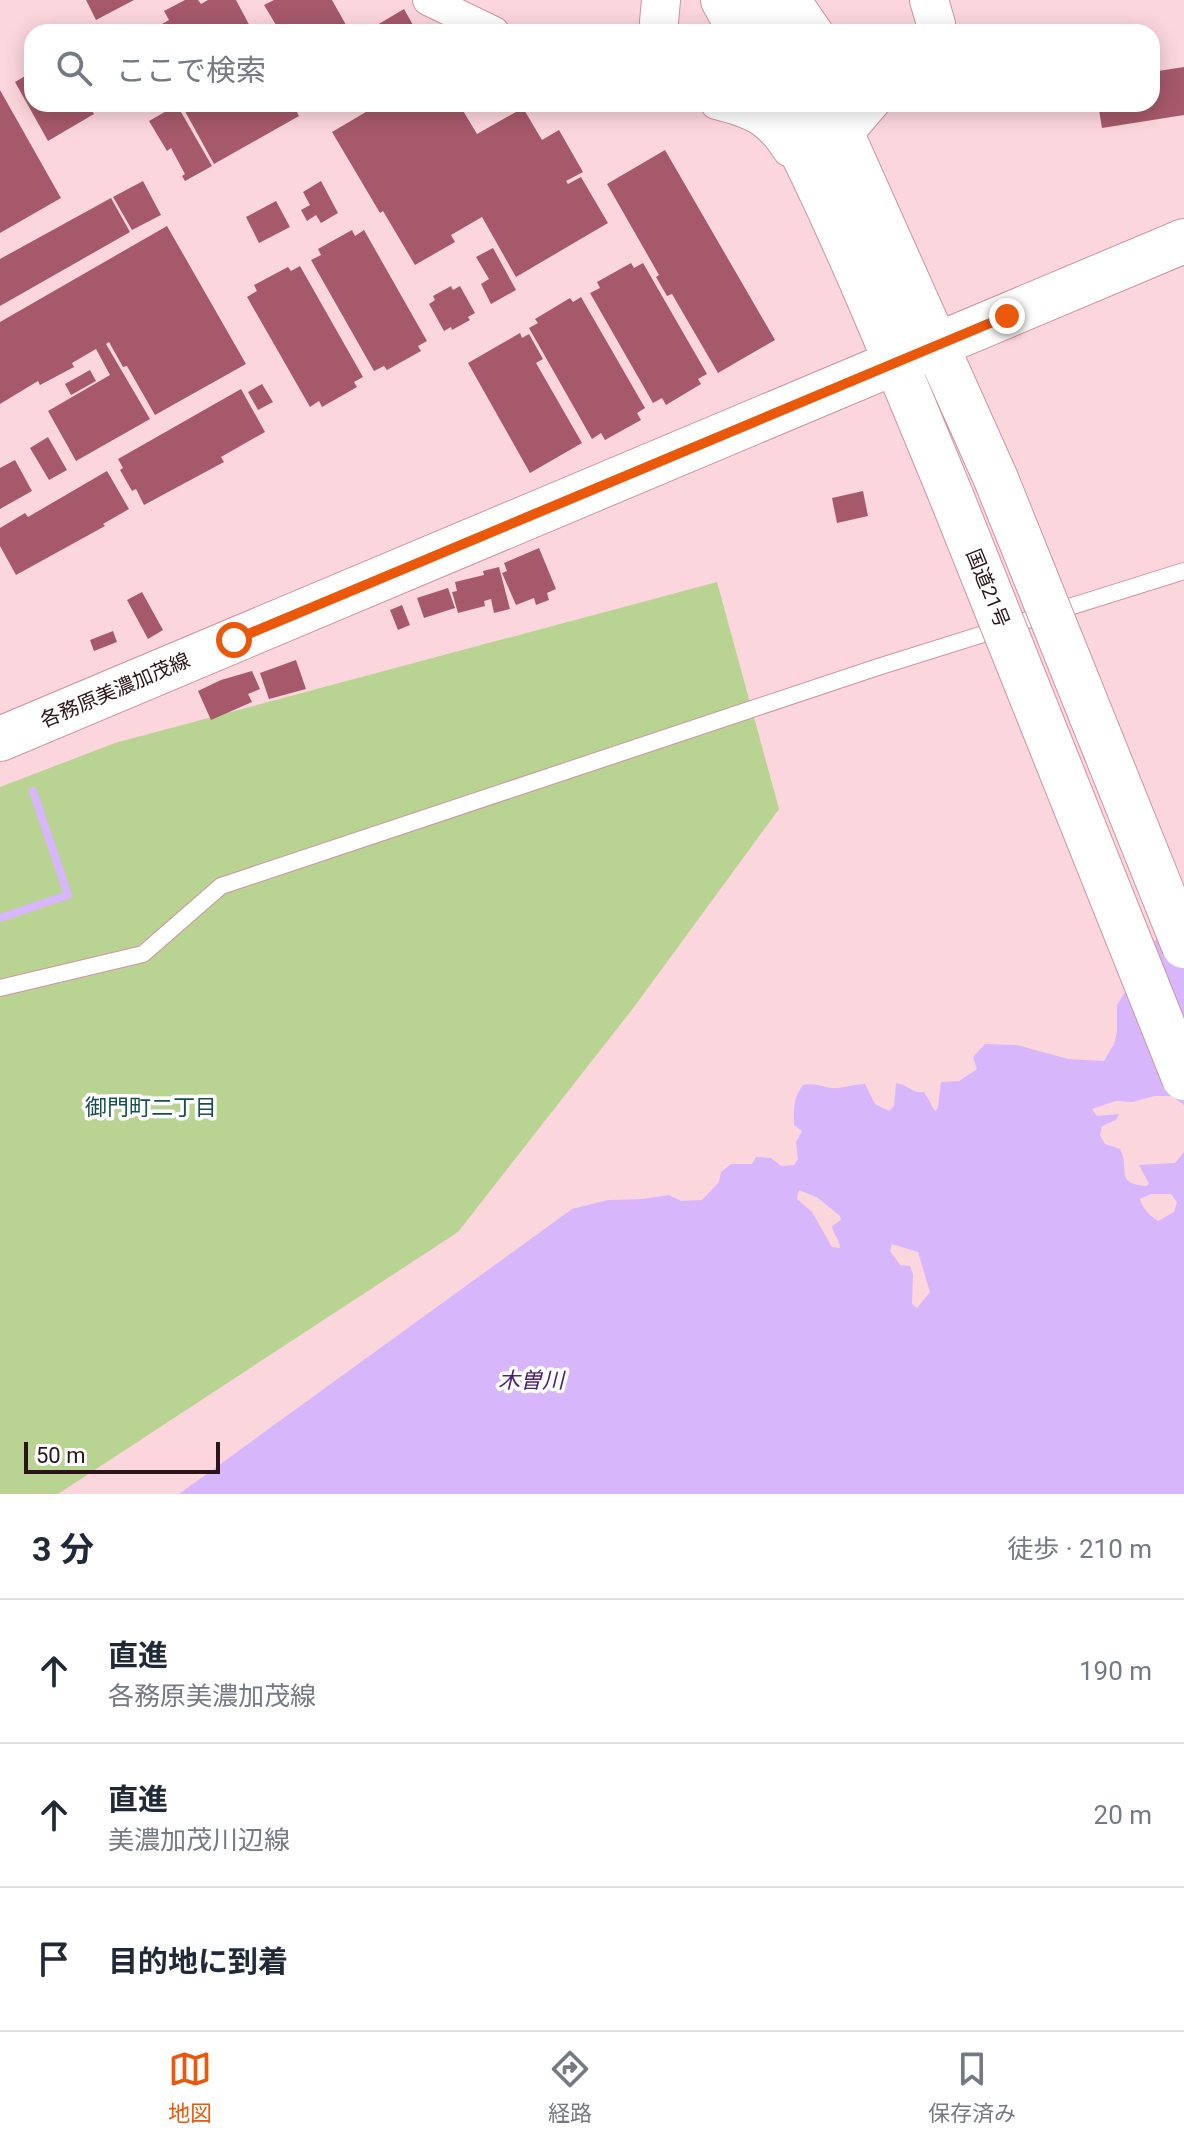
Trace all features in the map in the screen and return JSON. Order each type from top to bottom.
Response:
[{"type":"main road","points":[[723,0],[736,24]]},
{"type":"main road","points":[[764,0],[778,24]]},
{"type":"main road","name":"国道21号","points":[[750,112],[819,184],[898,362],[1184,1078]]},
{"type":"main road","points":[[834,122],[996,479],[1184,946]]},
{"type":"main road","name":"各務原美濃加茂線","points":[[0,739],[1184,241]]},
{"type":"street","points":[[428,0],[478,24]]},
{"type":"street","points":[[796,0],[812,24]]},
{"type":"street","points":[[929,0],[936,24]]},
{"type":"street","points":[[834,122],[856,112]]},
{"type":"lane","points":[[0,988],[143,954],[221,886],[878,667],[1184,571]]},
{"type":"green space","points":[[717,582],[779,809],[634,1007],[458,1232],[58,1494],[0,1494],[0,787],[115,743]]},
{"type":"water","name":"木曽川","points":[[1184,918],[1184,1105],[1172,1096],[1155,1096],[1132,1102],[1116,1101],[1092,1109],[1097,1116],[1119,1114],[1116,1120],[1102,1126],[1100,1135],[1105,1144],[1120,1149],[1126,1179],[1130,1182],[1146,1186],[1149,1184],[1139,1165],[1175,1163],[1184,1152],[1184,1494],[179,1494],[572,1209],[608,1200],[669,1195],[681,1201],[702,1200],[719,1182],[721,1172],[731,1164],[752,1164],[756,1157],[771,1158],[781,1166],[794,1165],[798,1159],[796,1142],[802,1131],[794,1125],[795,1104],[803,1085],[835,1088],[865,1084],[875,1104],[889,1111],[894,1106],[896,1083],[916,1092],[924,1092],[935,1111],[941,1082],[959,1081],[977,1069],[973,1057],[985,1044],[1017,1045],[1068,1059],[1104,1061],[1117,1032],[1117,1005],[1161,931]],"holes":[[[799,1190],[818,1198],[840,1216],[841,1220],[832,1226],[840,1248],[832,1247],[812,1212],[797,1199]],[[1151,1194],[1171,1194],[1177,1202],[1174,1212],[1158,1221],[1152,1217],[1140,1199]],[[892,1244],[918,1252],[930,1292],[917,1308],[912,1304],[913,1274],[910,1266],[900,1265],[890,1251]]]},
{"type":"building","points":[[86,0],[134,0],[96,20]]},
{"type":"building","points":[[185,0],[198,0],[201,4],[208,0],[236,0],[249,24],[162,24],[169,20],[164,11]]},
{"type":"building","points":[[274,0],[332,0],[346,24],[275,24],[264,5]]},
{"type":"building","points":[[404,9],[412,24],[379,24]]},
{"type":"building","points":[[1184,67],[1184,115],[1102,128],[1099,112],[1160,112],[1160,71]]},
{"type":"building","points":[[24,77],[24,98],[15,82]]},
{"type":"building","points":[[0,90],[61,198],[0,233]]},
{"type":"building","points":[[32,112],[93,112],[94,114],[48,141]]},
{"type":"building","points":[[165,112],[181,112],[212,166],[185,181],[182,176],[185,174],[171,148],[167,151],[149,121]]},
{"type":"building","points":[[185,112],[297,112],[299,116],[214,164]]},
{"type":"building","points":[[366,112],[464,112],[477,134],[516,112],[525,112],[542,140],[559,130],[583,172],[566,181],[568,184],[581,177],[608,223],[516,277],[482,217],[451,235],[455,242],[415,265],[332,132]]},
{"type":"building","points":[[665,150],[775,340],[718,373],[672,294],[667,296],[656,277],[659,275],[607,184]]},
{"type":"building","points":[[143,181],[161,215],[132,230],[113,197]]},
{"type":"building","points":[[321,181],[338,213],[321,223],[316,215],[307,221],[301,210],[310,205],[303,192]]},
{"type":"building","points":[[111,198],[130,232],[0,306],[0,259]]},
{"type":"building","points":[[276,201],[290,227],[259,243],[246,217]]},
{"type":"building","points":[[167,226],[246,364],[155,415],[127,366],[123,367],[109,342],[106,344],[150,419],[76,461],[48,411],[110,375],[96,349],[72,363],[74,367],[40,385],[38,381],[0,404],[0,322]]},
{"type":"building","points":[[352,230],[355,236],[364,230],[427,341],[418,346],[421,351],[387,370],[384,366],[374,371],[311,260],[321,255],[318,249]]},
{"type":"building","points":[[493,248],[516,290],[491,304],[481,284],[489,279],[476,257]]},
{"type":"building","points":[[631,263],[634,268],[643,263],[707,374],[698,379],[701,384],[666,405],[662,398],[653,403],[590,293],[600,288],[597,282]]},
{"type":"building","points":[[300,266],[363,377],[354,382],[357,387],[322,407],[319,401],[310,407],[247,297],[257,291],[254,285],[288,267],[291,271]]},
{"type":"building","points":[[451,286],[453,290],[460,286],[475,313],[468,317],[470,320],[444,331],[429,304],[435,300],[433,296]]},
{"type":"building","points":[[581,297],[645,408],[637,413],[641,420],[605,440],[601,433],[592,439],[529,328],[538,323],[535,319],[570,298],[573,302]]},
{"type":"building","points":[[520,333],[522,338],[529,334],[543,359],[536,363],[582,443],[530,473],[468,363]]},
{"type":"building","points":[[90,370],[96,381],[71,395],[65,384]]},
{"type":"building","points":[[262,384],[273,402],[258,410],[248,392]]},
{"type":"building","points":[[241,389],[265,432],[221,457],[224,462],[144,505],[136,489],[132,491],[120,470],[123,468],[118,459]]},
{"type":"building","points":[[48,437],[67,470],[49,480],[30,448]]},
{"type":"building","points":[[15,460],[32,491],[0,509],[0,468]]},
{"type":"building","points":[[107,471],[129,509],[103,524],[105,526],[16,575],[0,546],[0,528],[25,513],[28,517]]},
{"type":"building","points":[[863,491],[868,516],[837,523],[832,498]]},
{"type":"building","points":[[539,548],[556,589],[547,593],[549,600],[536,605],[534,598],[516,605],[502,573],[507,571],[504,563]]},
{"type":"building","points":[[499,567],[510,609],[494,613],[491,599],[484,601],[485,606],[458,613],[452,592],[457,591],[455,582],[484,575],[483,571]]},
{"type":"building","points":[[448,588],[455,608],[424,618],[417,598]]},
{"type":"building","points":[[142,592],[163,630],[148,639],[127,600]]},
{"type":"building","points":[[402,605],[410,625],[398,630],[390,610]]},
{"type":"building","points":[[113,631],[117,642],[94,651],[90,640]]},
{"type":"building","points":[[296,660],[306,689],[269,699],[260,673]]},
{"type":"building","points":[[252,671],[260,689],[248,694],[252,702],[211,720],[198,691]]},
{"type":"waterway","points":[[0,918],[68,895],[33,791]]},
{"type":"district","name":"御門町二丁目","points":[[151,1107]]},
{"type":"route","points":[[234,640],[1007,316]]}]
